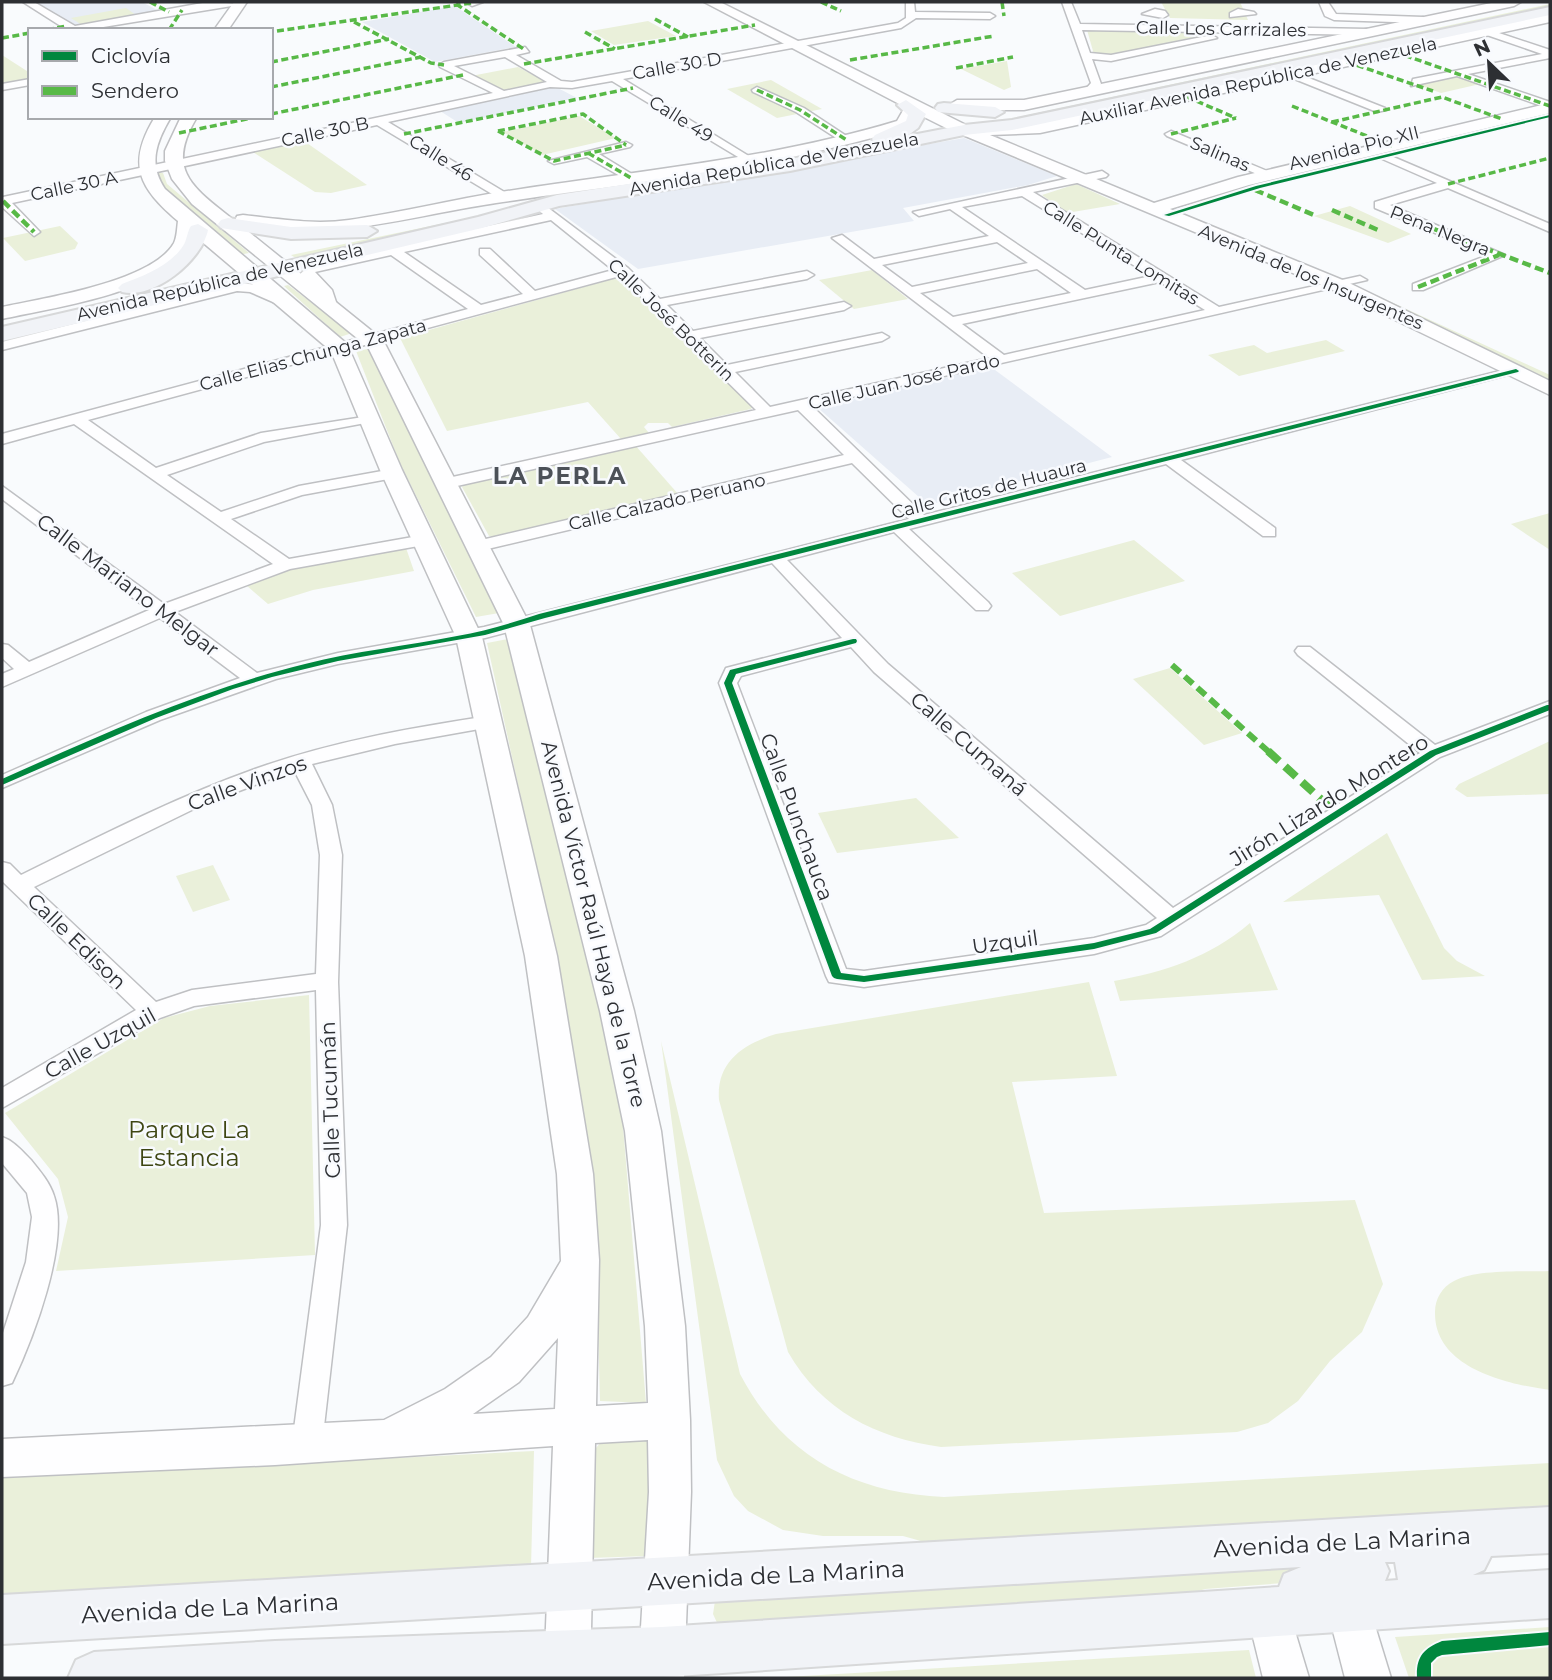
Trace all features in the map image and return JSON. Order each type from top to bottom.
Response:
[{"type":"main road","points":[[710,2],[899,100],[962,126]]},
{"type":"main road","points":[[732,2],[937,104],[962,126]]},
{"type":"main road","name":"Auxiliar Avenida República de Venezuela","points":[[1425,28],[1514,2]]},
{"type":"main road","name":"Avenida República de Venezuela","points":[[275,262],[383,229],[498,205],[754,165],[962,126],[992,130],[1425,28],[1550,2]]},
{"type":"main road","points":[[222,28],[239,3]]},
{"type":"main road","name":"Avenida República de Venezuela","points":[[2,334],[275,262],[776,167],[1340,42],[1425,28],[1456,36],[1550,11]]},
{"type":"main road","name":"Auxiliar Avenida República de Venezuela","points":[[992,130],[1047,127],[1456,36],[1550,18]]},
{"type":"main road","points":[[1370,32],[1425,28]]},
{"type":"main road","name":"Auxiliar Avenida República de Venezuela","points":[[937,104],[1009,107],[1093,87],[1112,86],[1340,42],[1370,32]]},
{"type":"main road","points":[[221,219],[316,228],[376,221],[502,196],[748,160],[848,141],[903,124],[910,113],[899,100]]},
{"type":"main road","points":[[875,141],[904,131],[915,123],[917,114],[899,100]]},
{"type":"main road","points":[[937,104],[1018,112]]},
{"type":"main road","name":"Avenida Pio XII","points":[[1169,209],[1268,175],[1549,114]]},
{"type":"main road","points":[[162,119],[148,145],[147,170],[161,197],[340,348],[393,474],[469,637],[541,956],[575,1174],[580,1260],[568,1667]]},
{"type":"main road","points":[[173,165],[175,142],[188,119]]},
{"type":"main road","name":"Avenida de los Insurgentes","points":[[962,126],[1081,180],[1169,209],[1360,280],[1550,372]]},
{"type":"main road","name":"Avenida de los Insurgentes","points":[[992,130],[1102,175],[1169,209],[1338,285],[1550,389]]},
{"type":"main road","name":"Avenida Pio XII","points":[[1207,197],[1384,156],[1428,142]]},
{"type":"main road","name":"Avenida Víctor Raúl Haya de la Torre","points":[[173,165],[181,183],[221,219],[372,339],[517,625],[617,1011],[643,1131],[663,1298],[669,1420],[670,1492],[661,1665]]},
{"type":"main road","points":[[221,219],[291,233],[383,229]]},
{"type":"main road","points":[[96,299],[134,286],[178,263],[194,246],[192,225]]},
{"type":"main road","points":[[2,313],[97,290],[149,271],[181,246],[192,225]]},
{"type":"main road","name":"Avenida República de Venezuela","points":[[2,322],[96,299],[246,269]]},
{"type":"main road","points":[[384,1439],[466,1400],[518,1360],[555,1314],[580,1260]]},
{"type":"main road","points":[[2,1458],[307,1444],[669,1420]]},
{"type":"main road","name":"Avenida de La Marina","points":[[2,1620],[1550,1530]]},
{"type":"main road","points":[[1185,1616],[1222,1597],[1340,1587],[1358,1580],[1364,1571],[1348,1554],[1321,1544]]},
{"type":"main road","points":[[1473,1600],[1424,1583],[1418,1566],[1423,1560],[1442,1555],[1550,1550]]},
{"type":"main road","points":[[94,1678],[275,1667],[661,1665],[1185,1616],[1550,1594]]},
{"type":"main road","points":[[1349,1608],[1368,1678]]},
{"type":"main road","points":[[1269,1613],[1286,1678]]},
{"type":"street","points":[[28,2],[71,28]]},
{"type":"street","points":[[910,2],[912,15],[990,16]]},
{"type":"street","points":[[1068,2],[1093,87]]},
{"type":"street","points":[[1249,2],[1253,11],[1251,14]]},
{"type":"street","points":[[1324,2],[1328,13],[1334,17],[1425,28]]},
{"type":"street","points":[[79,28],[208,5],[239,3]]},
{"type":"street","name":"Calle 30 D","points":[[503,94],[615,78],[901,25],[912,15]]},
{"type":"street","name":"Calle Los Carrizales","points":[[1075,27],[1370,32]]},
{"type":"street","points":[[1084,55],[1111,58],[1217,35],[1205,29]]},
{"type":"street","points":[[1487,32],[1550,54]]},
{"type":"street","points":[[503,94],[444,65],[525,50]]},
{"type":"street","points":[[506,53],[560,85]]},
{"type":"street","points":[[1456,74],[1471,85],[1433,91],[1415,84],[1417,80],[1550,54]]},
{"type":"street","points":[[500,68],[524,64]]},
{"type":"street","points":[[463,75],[487,71]]},
{"type":"street","points":[[1291,74],[1381,110]]},
{"type":"street","points":[[1456,74],[1549,114]]},
{"type":"street","name":"Calle 49","points":[[615,78],[748,160]]},
{"type":"street","points":[[2,87],[28,82]]},
{"type":"street","points":[[757,90],[800,110],[848,141]]},
{"type":"street","name":"Calle 30 B","points":[[147,170],[503,94]]},
{"type":"street","name":"Calle 46","points":[[379,121],[502,196]]},
{"type":"street","name":"Salinas","points":[[1171,134],[1268,175]]},
{"type":"street","points":[[554,161],[626,145]]},
{"type":"street","points":[[588,153],[631,178]]},
{"type":"street","points":[[1384,156],[1550,228]]},
{"type":"street","name":"Calle 30 A","points":[[2,201],[147,170]]},
{"type":"street","points":[[919,212],[1026,193],[1102,175]]},
{"type":"street","name":"Pena Negra","points":[[1418,287],[1499,255],[1379,205],[1448,184]]},
{"type":"street","name":"Calle Punta Lomitas","points":[[1026,193],[1217,312]]},
{"type":"street","points":[[2,201],[34,232]]},
{"type":"street","points":[[954,207],[1082,294]]},
{"type":"street","points":[[330,305],[325,290],[308,276],[308,271],[546,211]]},
{"type":"street","name":"Calle José Botterin","points":[[546,211],[623,271],[767,412]]},
{"type":"street","points":[[838,238],[1002,360]]},
{"type":"street","points":[[872,263],[1000,238]]},
{"type":"street","points":[[392,250],[479,310]]},
{"type":"street","points":[[485,252],[533,296]]},
{"type":"street","points":[[910,291],[1040,265]]},
{"type":"street","name":"Calle Elias Chunga Zapata","points":[[2,439],[623,271]]},
{"type":"street","points":[[658,303],[807,275]]},
{"type":"street","points":[[951,322],[1162,278]]},
{"type":"street","name":"Calle Juan José Pardo","points":[[447,483],[1360,280]]},
{"type":"street","points":[[2,346],[243,286],[292,306]]},
{"type":"street","points":[[690,336],[844,306]]},
{"type":"street","points":[[724,370],[882,337]]},
{"type":"street","name":"Calle Gritos de Huaura","points":[[2,782],[162,713],[254,680],[367,652],[469,637],[775,557],[1517,371]]},
{"type":"street","points":[[801,404],[921,521]]},
{"type":"street","points":[[153,474],[261,438],[371,418]]},
{"type":"street","points":[[76,419],[286,565]]},
{"type":"street","name":"Calle Calzado Peruano","points":[[479,546],[856,457]]},
{"type":"street","points":[[1168,458],[1269,532]]},
{"type":"street","points":[[219,518],[299,491],[393,474]]},
{"type":"street","name":"Calle Mariano Melgar","points":[[2,491],[254,680]]},
{"type":"street","points":[[899,527],[982,606]]},
{"type":"street","points":[[2,681],[162,611],[286,565],[424,540]]},
{"type":"street","name":"Calle Cumaná","points":[[775,557],[853,640],[1173,920]]},
{"type":"street","name":"Calle Punchauca","points":[[837,976],[728,683],[733,672],[853,640]]},
{"type":"street","points":[[2,649],[27,670]]},
{"type":"street","points":[[1304,651],[1433,753]]},
{"type":"street","name":"Jirón Lizardo Montero","points":[[1173,920],[1433,753],[1550,707]]},
{"type":"street","name":"Calle Vinzos","points":[[19,885],[147,821],[300,761],[369,743],[489,722]]},
{"type":"street","name":"Calle Tucumán","points":[[300,761],[322,805],[331,855],[327,982],[334,1225],[307,1444]]},
{"type":"street","name":"Calle Edison","points":[[2,869],[152,1012]]},
{"type":"street","name":"Uzquil","points":[[837,976],[878,978],[1094,946],[1153,931],[1173,920]]},
{"type":"street","name":"Calle Uzquil","points":[[2,1099],[152,1012],[192,998],[295,983],[327,982]]},
{"type":"street","points":[[2,1147],[41,1197],[44,1225],[34,1282],[2,1374]]},
{"type":"shaded area","points":[[33,2],[142,2],[159,11],[75,27]]},
{"type":"shaded area","points":[[455,6],[516,47],[435,62],[362,22]]},
{"type":"shaded area","points":[[556,87],[577,98],[459,123],[440,111]]},
{"type":"shaded area","points":[[964,138],[1057,176],[1028,185],[903,208],[914,221],[638,269],[555,209]]},
{"type":"shaded area","points":[[991,367],[1112,457],[928,505],[817,407]]},
{"type":"green space","points":[[1161,2],[1240,2],[1248,20],[1170,18]]},
{"type":"green space","points":[[1550,4],[1550,7],[1008,122],[1004,120]]},
{"type":"green space","points":[[126,8],[136,15],[82,25],[71,18]]},
{"type":"green space","points":[[648,21],[676,36],[614,45],[591,31]]},
{"type":"green space","points":[[1087,30],[1202,31],[1205,35],[1095,58]]},
{"type":"green space","points":[[2,55],[28,72],[28,81],[2,86]]},
{"type":"green space","points":[[1007,61],[1011,87],[1004,90],[961,69]]},
{"type":"green space","points":[[518,67],[546,82],[504,91],[471,76]]},
{"type":"green space","points":[[1452,74],[1480,84],[1441,93],[1413,83]]},
{"type":"green space","points":[[771,80],[822,109],[777,118],[727,89]]},
{"type":"green space","points":[[579,116],[616,138],[542,155],[503,132]]},
{"type":"green space","points":[[304,141],[367,185],[331,193],[315,192],[253,152]]},
{"type":"green space","points":[[1424,143],[1185,206],[1179,203],[1207,194]]},
{"type":"green space","points":[[156,173],[163,173],[167,184],[249,253],[239,255],[164,191]]},
{"type":"green space","points":[[1076,184],[1120,204],[1067,213],[1042,195]]},
{"type":"green space","points":[[1350,206],[1411,234],[1388,243],[1314,216]]},
{"type":"green space","points":[[513,209],[297,259],[291,255]]},
{"type":"green space","points":[[60,226],[78,243],[75,249],[25,261],[3,238]]},
{"type":"green space","points":[[872,270],[908,299],[854,309],[819,280]]},
{"type":"green space","points":[[616,278],[623,279],[753,406],[751,409],[672,427],[668,423],[648,423],[644,427],[649,433],[621,439],[588,402],[447,431],[400,338]]},
{"type":"green space","points":[[288,285],[352,333],[340,337],[284,286]]},
{"type":"green space","points":[[1355,289],[1365,290],[1550,375],[1550,384]]},
{"type":"green space","points":[[1326,340],[1345,351],[1239,376],[1208,355],[1254,345],[1267,353]]},
{"type":"green space","points":[[368,349],[499,613],[476,617],[399,461],[356,351]]},
{"type":"green space","points":[[635,445],[679,495],[494,537],[489,536],[462,487],[464,484]]},
{"type":"green space","points":[[1550,513],[1550,550],[1511,524]]},
{"type":"green space","points":[[1134,540],[1185,581],[1060,616],[1012,573]]},
{"type":"green space","points":[[406,548],[414,571],[313,590],[268,604],[246,585],[288,570]]},
{"type":"green space","points":[[508,639],[577,894],[622,1114],[646,1403],[600,1401],[595,1201],[548,921],[487,643]]},
{"type":"green space","points":[[1170,668],[1242,733],[1204,745],[1133,679]]},
{"type":"green space","points":[[1550,741],[1550,794],[1467,797],[1455,789],[1459,784]]},
{"type":"green space","points":[[916,798],[959,838],[837,853],[818,813]]},
{"type":"green space","points":[[1387,833],[1444,948],[1457,961],[1485,976],[1422,980],[1379,895],[1283,902]]},
{"type":"green space","points":[[213,865],[230,900],[193,912],[176,876]]},
{"type":"green space","points":[[1250,923],[1278,990],[1120,1001],[1114,981],[1169,968],[1203,954]]},
{"type":"green space","points":[[1089,982],[1117,1076],[1012,1082],[1044,1213],[1355,1200],[1383,1284],[1362,1332],[1330,1361],[1298,1401],[1268,1423],[1237,1432],[941,1447],[894,1437],[873,1429],[834,1406],[802,1373],[788,1352],[719,1100],[722,1075],[734,1056],[743,1049],[776,1034]]},
{"type":"green space","name":"Parque La Estancia","points":[[309,995],[315,1255],[56,1271],[68,1217],[58,1179],[5,1113],[164,1018],[210,1006]]},
{"type":"green space","points":[[661,1041],[740,1374],[757,1403],[777,1427],[799,1448],[824,1465],[880,1488],[944,1497],[1550,1463],[1550,1507],[935,1545],[903,1536],[823,1536],[783,1530],[748,1511],[734,1496],[717,1460]]},
{"type":"green space","points":[[1550,1271],[1550,1390],[1514,1383],[1476,1370],[1446,1347],[1438,1331],[1435,1312],[1440,1294],[1450,1284],[1463,1277],[1487,1273]]},
{"type":"green space","points":[[644,1437],[654,1447],[649,1556],[588,1558],[596,1448],[602,1441]]},
{"type":"green space","points":[[534,1451],[531,1567],[2,1599],[2,1478]]},
{"type":"green space","points":[[1328,1562],[1338,1579],[1205,1589],[1155,1605],[719,1627],[713,1614],[715,1601]]},
{"type":"green space","points":[[1550,1627],[1550,1678],[1409,1678],[1395,1637]]},
{"type":"green space","points":[[1249,1650],[1256,1678],[769,1678]]},
{"type":"marked path","points":[[150,2],[169,12]]},
{"type":"marked path","points":[[821,2],[841,11]]},
{"type":"marked path","points":[[1002,2],[1004,16]]},
{"type":"marked path","points":[[277,31],[472,3]]},
{"type":"marked path","points":[[456,4],[525,50]]},
{"type":"marked path","points":[[170,28],[182,10]]},
{"type":"marked path","points":[[655,19],[688,37]]},
{"type":"marked path","points":[[354,22],[431,63],[444,65]]},
{"type":"marked path","points":[[524,64],[755,25]]},
{"type":"marked path","points":[[56,28],[66,26]]},
{"type":"marked path","points":[[585,32],[615,49]]},
{"type":"marked path","points":[[2,38],[28,33]]},
{"type":"marked path","points":[[850,60],[994,36]]},
{"type":"marked path","points":[[273,62],[389,39]]},
{"type":"marked path","points":[[1395,52],[1550,106]]},
{"type":"marked path","points":[[273,87],[421,57]]},
{"type":"marked path","points":[[956,68],[1013,57]]},
{"type":"marked path","points":[[1347,62],[1433,91]]},
{"type":"marked path","points":[[273,114],[463,75]]},
{"type":"marked path","points":[[404,134],[633,88]]},
{"type":"marked path","points":[[757,90],[800,110],[848,141]]},
{"type":"marked path","points":[[1187,97],[1236,118]]},
{"type":"marked path","points":[[1332,122],[1442,97],[1502,119]]},
{"type":"marked path","points":[[1292,106],[1392,146]]},
{"type":"marked path","points":[[498,131],[583,114],[626,145]]},
{"type":"marked path","points":[[1171,134],[1236,118]]},
{"type":"marked path","points":[[179,133],[246,119]]},
{"type":"marked path","points":[[498,131],[554,161],[626,145]]},
{"type":"marked path","points":[[588,153],[631,178]]},
{"type":"marked path","points":[[1448,184],[1550,158]]},
{"type":"marked path","points":[[1255,190],[1314,215]]},
{"type":"marked path","points":[[3,201],[34,232]]},
{"type":"marked path","points":[[1332,210],[1378,230]]},
{"type":"marked path","points":[[1434,229],[1550,273]]},
{"type":"marked path","points":[[1418,287],[1499,255]]},
{"type":"marked path","points":[[1172,665],[1337,814]]},
{"type":"cycle path","points":[[1167,215],[1258,187],[1550,116]]},
{"type":"cycle path","points":[[2,782],[153,716],[269,675],[338,659],[485,633],[542,616],[1516,371]]},
{"type":"cycle path","points":[[853,641],[733,672],[728,683],[837,976],[864,979],[1094,946],[1153,931],[1433,753],[1550,707]]},
{"type":"cycle path","points":[[1424,1678],[1426,1659],[1442,1648],[1550,1638]]},
{"type":"district","name":"LA PERLA","points":[[560,476]]}]
